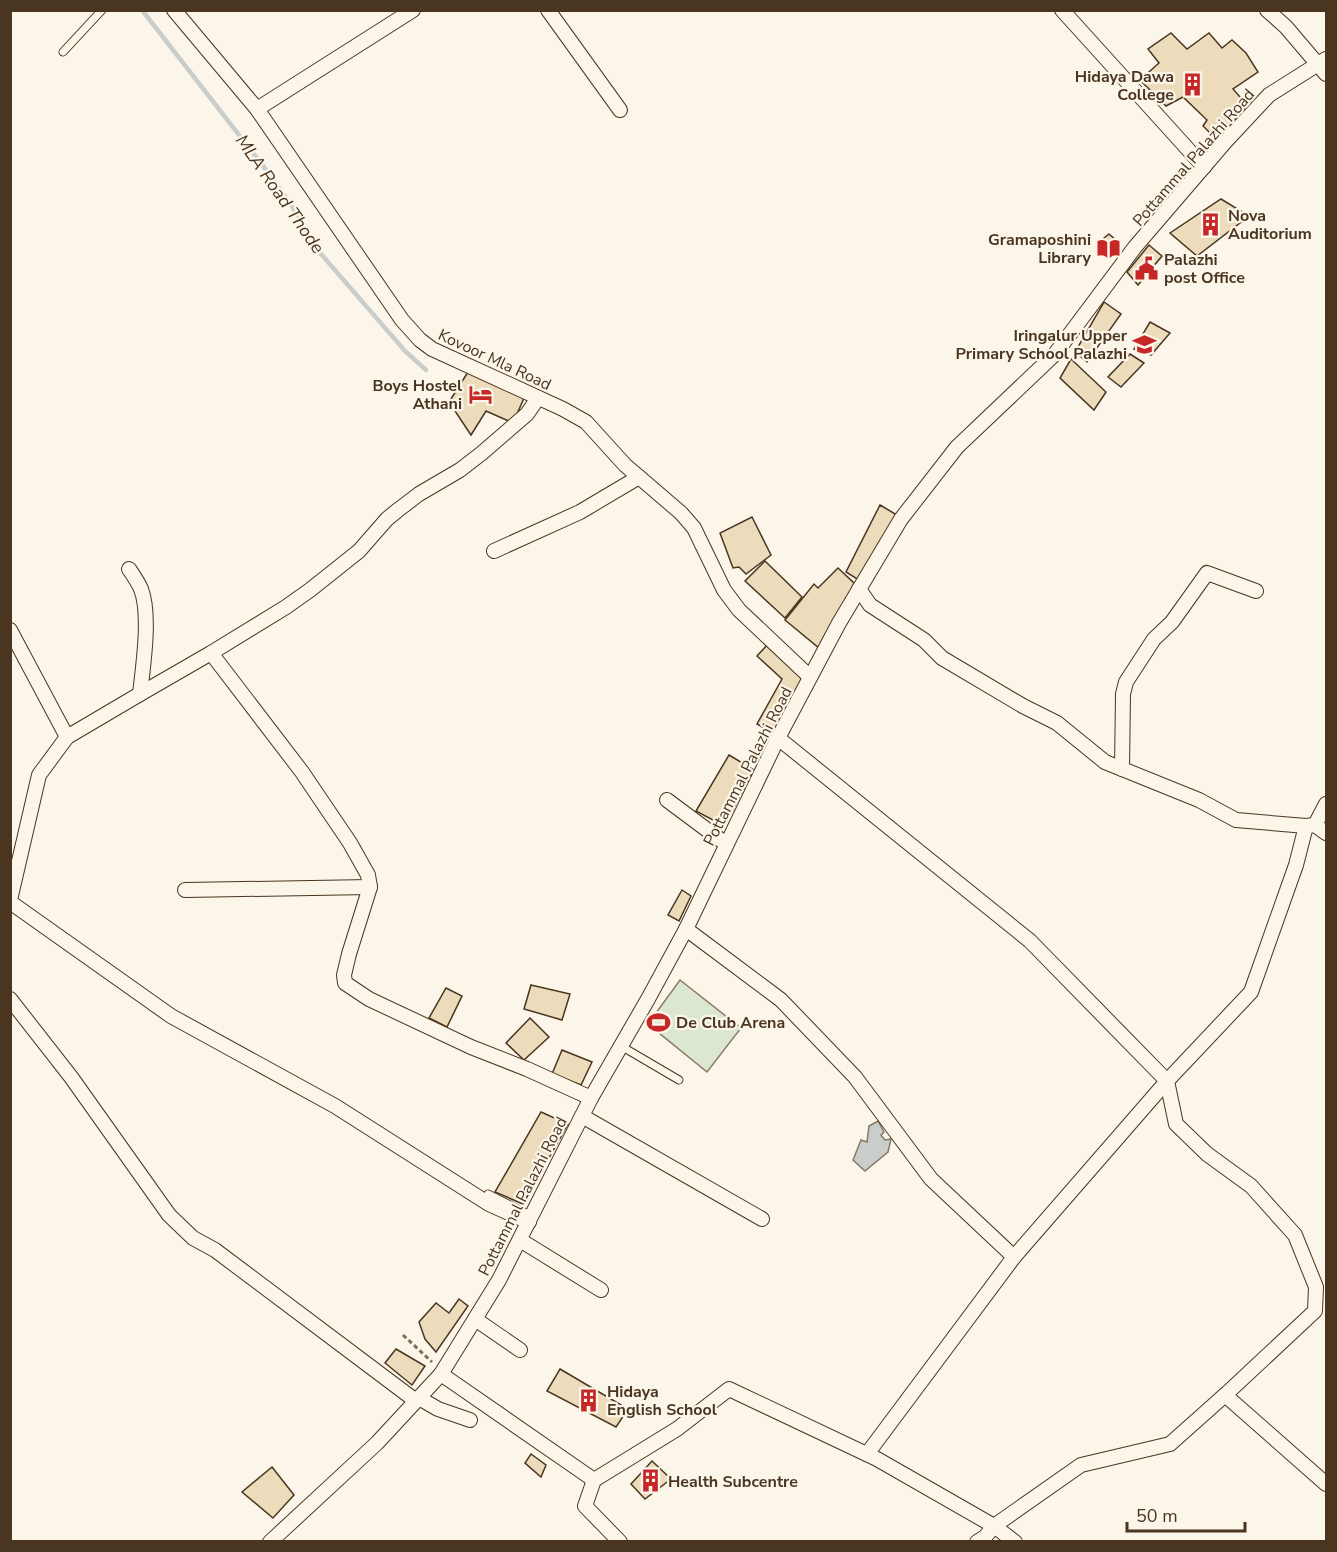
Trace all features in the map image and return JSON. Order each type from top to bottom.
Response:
[{"type":"street","name":"Kovoor Mla Road","points":[[174,10],[257,109],[402,320],[420,340],[432,349],[586,422],[625,465],[681,513],[694,528],[724,590],[739,610],[810,677]]},
{"type":"street","points":[[257,109],[413,10]]},
{"type":"street","points":[[548,10],[620,110]]},
{"type":"street","points":[[1062,10],[1204,167]]},
{"type":"street","points":[[1267,10],[1324,66]]},
{"type":"street","name":"Pottammal Palazhi Road","points":[[270,1542],[377,1443],[441,1372],[475,1319],[520,1240],[591,1098],[686,929],[778,738],[839,622],[901,519],[957,447],[1055,354],[1135,247],[1269,95],[1324,66]]},
{"type":"street","points":[[530,1219],[489,1204],[335,1106],[171,1016],[10,901],[39,775],[66,737],[212,653],[310,590],[359,551],[398,510],[482,453],[527,414],[538,398]]},
{"type":"street","points":[[494,552],[580,512],[639,477]]},
{"type":"street","points":[[129,569],[140,588],[145,603],[146,624],[140,694]]},
{"type":"street","points":[[1122,769],[1122,694],[1126,682],[1154,639],[1172,622],[1207,573],[1256,591]]},
{"type":"street","points":[[860,589],[870,605],[924,640],[942,658],[1023,706],[1057,723],[1105,762],[1199,800],[1236,820],[1316,828]]},
{"type":"street","points":[[10,630],[66,737]]},
{"type":"street","points":[[212,653],[296,764],[368,874],[370,887],[347,960],[345,983],[369,999],[481,1051],[591,1098]]},
{"type":"street","points":[[778,738],[1030,941],[1167,1081],[1176,1124],[1208,1154],[1251,1186],[1295,1235],[1316,1287],[1315,1311],[1170,1444],[1081,1465],[994,1526],[985,1537],[977,1542]]},
{"type":"street","points":[[666,801],[726,844]]},
{"type":"street","points":[[867,1454],[1014,1257],[1167,1081],[1251,992],[1296,865],[1326,804]]},
{"type":"street","points":[[185,890],[370,887]]},
{"type":"street","points":[[686,929],[781,1000],[855,1077],[931,1179],[1014,1257]]},
{"type":"street","points":[[10,999],[71,1077],[169,1215],[193,1238],[215,1250],[417,1399],[470,1420]]},
{"type":"street","points":[[582,1116],[762,1219]]},
{"type":"street","points":[[520,1240],[601,1290]]},
{"type":"street","points":[[475,1319],[520,1350]]},
{"type":"street","points":[[441,1372],[594,1480]]},
{"type":"street","points":[[620,1542],[585,1506],[594,1480],[677,1429],[729,1389],[867,1454],[994,1526],[1015,1542]]},
{"type":"street","points":[[1225,1395],[1326,1484]]},
{"type":"lane","points":[[63,52],[102,10]]},
{"type":"lane","points":[[621,1046],[679,1080]]},
{"type":"lane","points":[[488,1194],[530,1219]]},
{"type":"path","points":[[403,1335],[441,1372]]},
{"type":"green space","points":[[680,980],[741,1028],[707,1072],[648,1024]]},
{"type":"shaded area","points":[[878,1121],[884,1132],[881,1135],[885,1140],[891,1139],[888,1152],[865,1171],[853,1160],[861,1140],[867,1142],[869,1126]]},
{"type":"building","name":"Hidaya Dawa College","points":[[1171,33],[1187,49],[1209,33],[1222,48],[1232,40],[1246,53],[1258,72],[1233,89],[1247,105],[1218,141],[1203,126],[1207,120],[1183,97],[1166,106],[1140,80],[1159,63],[1148,49]]},
{"type":"building","name":"Nova Auditorium","points":[[1221,199],[1249,216],[1197,256],[1170,233]]},
{"type":"building","name":"Gramaposhini Library","points":[[1109,234],[1118,242],[1111,254],[1098,243]]},
{"type":"building","points":[[1149,245],[1162,256],[1138,285],[1127,272]]},
{"type":"building","points":[[1104,302],[1121,314],[1087,362],[1075,352]]},
{"type":"building","points":[[1150,322],[1170,333],[1151,355],[1134,349]]},
{"type":"building","points":[[1130,354],[1144,363],[1121,387],[1108,377]]},
{"type":"building","points":[[1071,359],[1106,392],[1094,410],[1060,378]]},
{"type":"building","points":[[468,372],[524,398],[513,423],[486,411],[471,435],[449,402]]},
{"type":"building","points":[[880,505],[897,515],[862,582],[846,572]]},
{"type":"building","points":[[752,517],[771,555],[746,574],[739,567],[733,568],[720,533]]},
{"type":"building","points":[[765,561],[802,597],[785,618],[745,581]]},
{"type":"building","points":[[838,568],[855,584],[819,648],[785,620],[814,584],[818,588]]},
{"type":"building","points":[[769,643],[807,678],[775,734],[757,724],[782,679],[757,656]]},
{"type":"building","points":[[729,755],[754,770],[724,826],[696,811]]},
{"type":"building","points":[[682,890],[691,896],[679,921],[668,915]]},
{"type":"building","points":[[531,985],[570,994],[562,1020],[524,1009]]},
{"type":"building","points":[[446,988],[462,996],[447,1027],[429,1018]]},
{"type":"building","points":[[530,1018],[549,1037],[524,1060],[506,1043]]},
{"type":"building","points":[[562,1050],[592,1062],[581,1085],[552,1074]]},
{"type":"building","points":[[541,1112],[568,1124],[523,1204],[495,1192]]},
{"type":"building","points":[[459,1299],[468,1306],[436,1352],[425,1339],[419,1322],[436,1303],[449,1313]]},
{"type":"building","points":[[396,1349],[425,1366],[412,1385],[385,1363]]},
{"type":"building","name":"Hidaya English School","points":[[560,1369],[628,1409],[616,1427],[547,1391]]},
{"type":"building","points":[[531,1454],[546,1465],[541,1477],[525,1463]]},
{"type":"building","name":"Health Subcentre","points":[[652,1461],[671,1479],[645,1499],[631,1484]]},
{"type":"building","points":[[272,1467],[294,1495],[273,1518],[242,1492]]},
{"type":"waterway","name":"MLA Road Thode","points":[[142,10],[270,175],[293,208],[315,247],[405,351],[426,370]]},
{"type":"place","name":"Hidaya Dawa College","points":[[1192,85]]},
{"type":"place","name":"Nova Auditorium","points":[[1210,224]]},
{"type":"place","name":"Gramaposhini Library","points":[[1109,248]]},
{"type":"place","name":"Palazhi post Office","points":[[1146,268]]},
{"type":"place","name":"Iringalur Upper Primary School Palazhi","points":[[1145,344]]},
{"type":"place","name":"Boys Hostel Athani","points":[[480,394]]},
{"type":"place","name":"De Club Arena","points":[[658,1022]]},
{"type":"place","name":"Hidaya English School","points":[[589,1400]]},
{"type":"place","name":"Health Subcentre","points":[[650,1481]]}]
